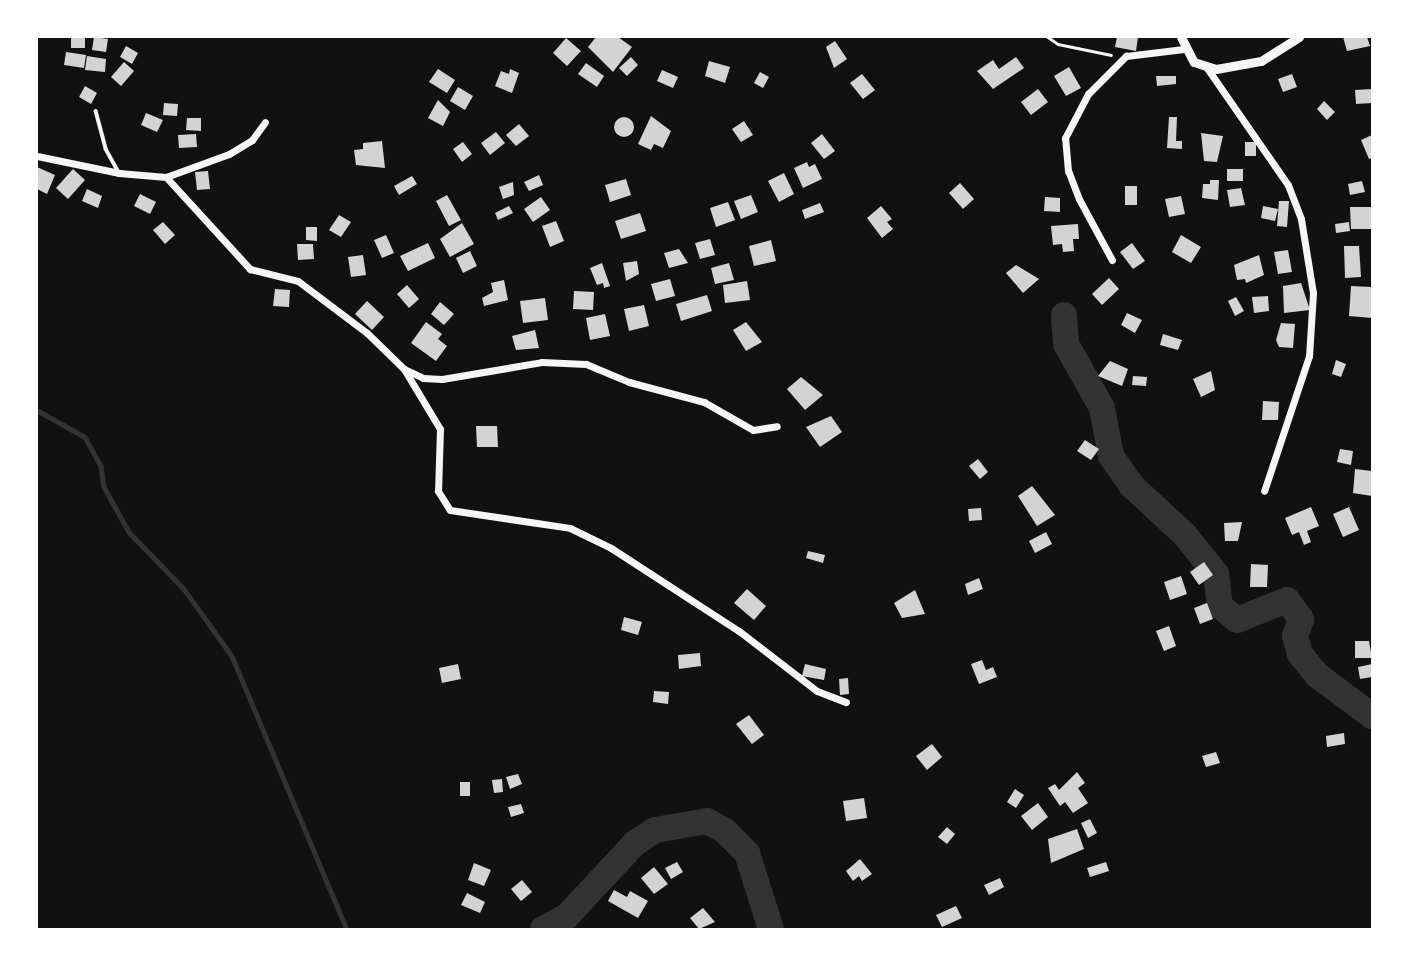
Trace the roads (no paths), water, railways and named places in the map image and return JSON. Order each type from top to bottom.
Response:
[{"type":"street","points":[[1181,37],[1184,49],[1194,62],[1207,68],[1288,185],[1301,219],[1313,293],[1309,356],[1264,491]]},
{"type":"street","points":[[1207,68],[1261,61],[1299,37]]},
{"type":"street","points":[[1112,260],[1079,200],[1068,171],[1065,138],[1088,94],[1126,56],[1184,49]]},
{"type":"street","points":[[37,156],[119,173],[166,177],[229,154],[252,140],[265,122]]},
{"type":"street","points":[[166,177],[250,269],[298,281],[367,333],[404,369],[440,429],[438,491],[450,510],[570,528],[611,548],[739,631],[817,691],[846,702]]},
{"type":"street","points":[[404,369],[423,378],[442,379],[542,362],[586,364],[629,382],[704,402],[753,430],[777,426]]},
{"type":"lane","points":[[96,111],[106,149],[119,173]]},
{"type":"waterway","points":[[1064,315],[1066,344],[1102,408],[1111,456],[1131,485],[1185,535],[1216,574],[1220,606],[1237,620],[1287,600],[1301,619],[1295,636],[1300,654],[1317,675],[1372,716]]},
{"type":"waterway","points":[[37,410],[85,437],[101,466],[104,487],[129,532],[184,589],[232,656],[347,929]]},
{"type":"waterway","points":[[543,929],[567,916],[635,843],[655,830],[707,821],[724,830],[747,853],[771,929]]}]
